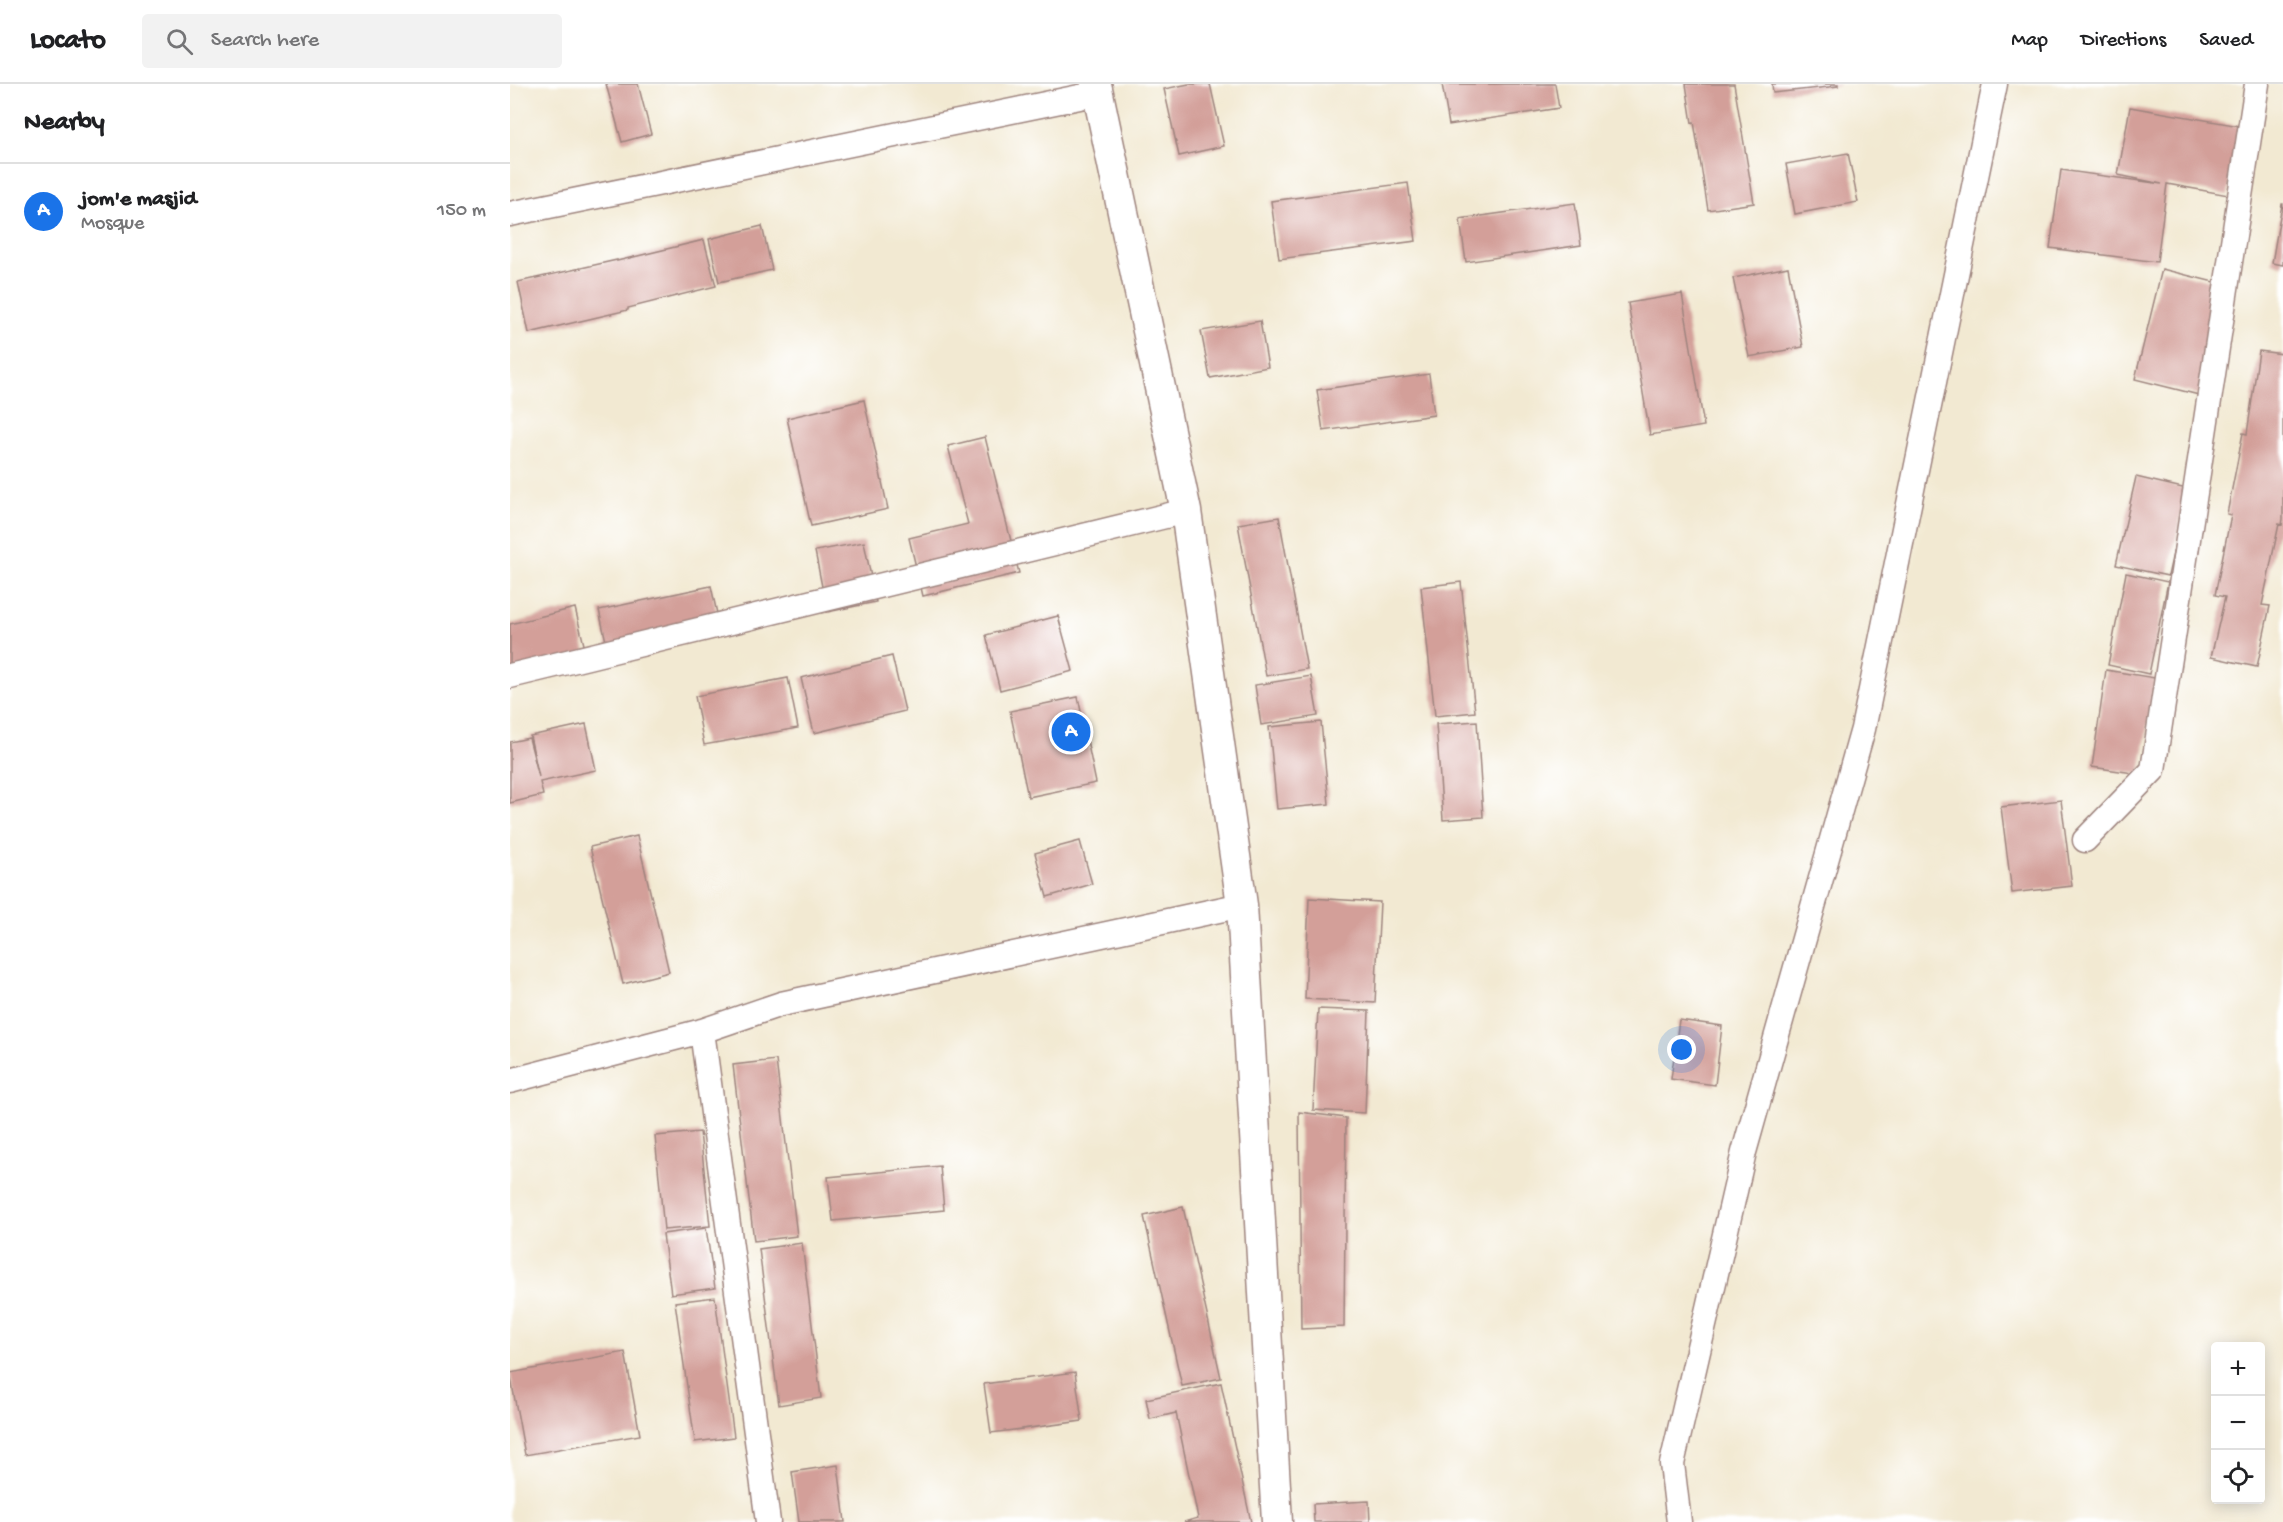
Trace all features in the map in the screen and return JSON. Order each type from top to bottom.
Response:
[{"type":"street","points":[[1678,1522],[1672,1464],[1744,1152],[1863,729],[1995,84]]},
{"type":"street","points":[[2085,840],[2153,770],[2257,84]]},
{"type":"street","points":[[510,214],[1097,88],[1186,511],[1242,905],[1277,1522]]},
{"type":"street","points":[[510,676],[1186,511]]},
{"type":"street","points":[[510,1081],[702,1031],[781,1004],[1242,905]]},
{"type":"street","points":[[702,1031],[768,1522]]},
{"type":"building","points":[[606,84],[638,84],[651,134],[622,142]]},
{"type":"building","points":[[1189,84],[1210,84],[1224,146],[1179,156],[1164,89]]},
{"type":"building","points":[[1442,84],[1555,84],[1559,108],[1449,125]]},
{"type":"building","points":[[1686,84],[1734,84],[1754,203],[1708,210]]},
{"type":"building","points":[[1772,84],[1838,84],[1838,86],[1773,93]]},
{"type":"building","points":[[2130,107],[2240,126],[2228,195],[2167,184],[2157,262],[2050,248],[2061,170],[2162,184],[2118,175]]},
{"type":"building","points":[[1848,153],[1858,202],[1795,214],[1786,164]]},
{"type":"building","points":[[1408,183],[1416,241],[1279,259],[1271,201]]},
{"type":"building","points":[[1575,203],[1581,245],[1466,262],[1460,219]]},
{"type":"building","points":[[2283,204],[2283,265],[2272,263]]},
{"type":"building","points":[[762,226],[772,270],[719,282],[709,239]]},
{"type":"building","points":[[704,240],[716,286],[628,308],[628,310],[529,333],[518,282]]},
{"type":"building","points":[[1788,267],[1803,347],[1749,357],[1733,278]]},
{"type":"building","points":[[2162,269],[2226,285],[2199,395],[2135,379]]},
{"type":"building","points":[[1682,294],[1704,426],[1650,435],[1628,303]]},
{"type":"building","points":[[1260,321],[1268,367],[1210,378],[1201,331]]},
{"type":"building","points":[[2259,351],[2283,354],[2283,519],[2282,525],[2279,524],[2262,605],[2270,606],[2257,667],[2211,657],[2225,597],[2215,595],[2231,515],[2227,514],[2243,433],[2247,434]]},
{"type":"building","points":[[1429,374],[1434,415],[1323,431],[1317,390]]},
{"type":"building","points":[[864,400],[888,509],[811,526],[787,418]]},
{"type":"building","points":[[985,437],[1019,573],[923,596],[909,538],[968,524],[948,446]]},
{"type":"building","points":[[2136,477],[2187,489],[2168,576],[2116,565]]},
{"type":"building","points":[[1279,517],[1307,669],[1266,676],[1238,524]]},
{"type":"building","points":[[864,542],[876,602],[827,612],[815,551]]},
{"type":"building","points":[[2126,573],[2168,582],[2149,674],[2108,665]]},
{"type":"building","points":[[1461,582],[1475,712],[1435,716],[1421,587]]},
{"type":"building","points":[[711,586],[721,632],[609,655],[599,610]]},
{"type":"building","points":[[575,608],[587,657],[510,676],[510,624]]},
{"type":"building","points":[[1058,616],[1073,671],[1000,690],[986,635]]},
{"type":"building","points":[[892,656],[905,711],[814,733],[801,678]]},
{"type":"building","points":[[2106,670],[2155,678],[2140,774],[2092,767]]},
{"type":"building","points":[[1311,676],[1318,716],[1261,725],[1255,685]]},
{"type":"building","points":[[788,678],[798,728],[704,745],[695,696]]},
{"type":"building","points":[[1078,697],[1096,783],[1028,797],[1010,711]]},
{"type":"building","points":[[1477,721],[1483,817],[1443,820],[1436,724]]},
{"type":"building","points":[[1321,722],[1329,804],[1277,809],[1269,727]]},
{"type":"building","points":[[586,724],[596,770],[540,782],[543,795],[510,803],[510,742],[529,738],[539,777],[530,736]]},
{"type":"building","points":[[2061,800],[2072,886],[2012,893],[2001,807]]},
{"type":"building","points":[[637,836],[669,972],[623,984],[590,847]]},
{"type":"building","points":[[1080,841],[1092,884],[1047,897],[1035,853]]},
{"type":"building","points":[[1309,898],[1380,902],[1375,1003],[1305,999]]},
{"type":"building","points":[[1318,1009],[1369,1011],[1365,1113],[1313,1110]]},
{"type":"building","points":[[1679,1020],[1722,1026],[1715,1085],[1671,1079]]},
{"type":"building","points":[[776,1060],[797,1236],[754,1241],[733,1065]]},
{"type":"building","points":[[1299,1112],[1346,1118],[1344,1327],[1301,1329]]},
{"type":"building","points":[[700,1132],[710,1226],[664,1230],[655,1136]]},
{"type":"building","points":[[940,1166],[944,1210],[833,1221],[828,1177]]},
{"type":"building","points":[[1183,1207],[1221,1378],[1182,1386],[1144,1216]]},
{"type":"building","points":[[706,1228],[715,1288],[671,1294],[663,1234]]},
{"type":"building","points":[[802,1243],[821,1398],[779,1405],[759,1249]]},
{"type":"building","points":[[715,1297],[734,1437],[695,1442],[675,1302]]},
{"type":"building","points":[[625,1352],[640,1435],[525,1455],[510,1373]]},
{"type":"building","points":[[1075,1372],[1082,1421],[991,1433],[984,1384]]},
{"type":"building","points":[[1221,1383],[1251,1522],[1184,1522],[1198,1518],[1176,1413],[1150,1419],[1146,1399]]},
{"type":"building","points":[[838,1465],[845,1522],[799,1522],[792,1472]]},
{"type":"building","points":[[1369,1501],[1370,1522],[1314,1522],[1313,1504]]},
{"type":"place","name":"jom'e masjid","points":[[1071,732]]}]
